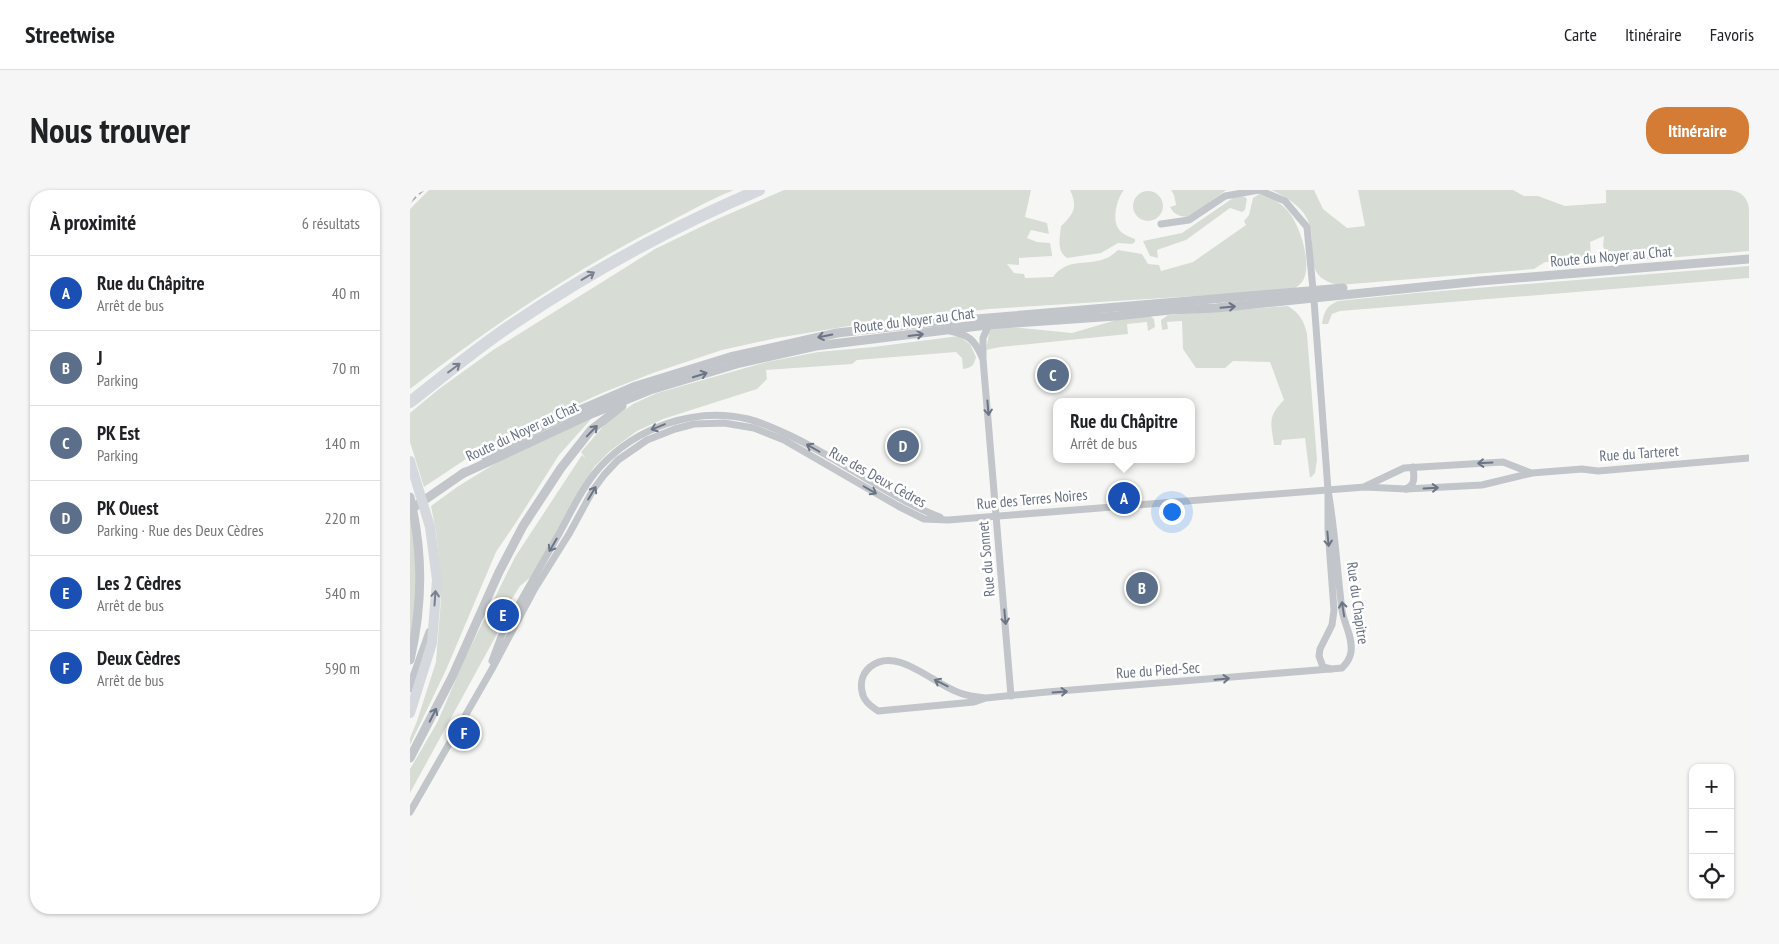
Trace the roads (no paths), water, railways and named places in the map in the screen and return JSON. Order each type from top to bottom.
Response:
[{"type":"highway","points":[[413,400],[514,323],[591,275],[713,209],[759,190]]},
{"type":"main road","points":[[410,461],[430,527],[437,580],[432,643],[410,713]]},
{"type":"street","name":"Rue du Chapitre","points":[[1160,224],[1189,220],[1225,196],[1259,190],[1285,201],[1307,227],[1314,294],[1328,490],[1328,530],[1334,610],[1332,625],[1320,648],[1319,656],[1324,667],[1331,669],[1342,668],[1350,660],[1352,650],[1343,612],[1335,531],[1328,490]]},
{"type":"street","name":"Route du Noyer au Chat","points":[[462,474],[500,447],[627,390],[730,357],[837,334],[916,324],[1116,316],[1170,310],[1216,308],[1314,294],[1747,258]]},
{"type":"street","name":"Route du Noyer au Chat","points":[[462,474],[557,429],[650,390],[740,363],[816,346],[949,331],[990,321]]},
{"type":"street","name":"Rue du Sonnet","points":[[990,321],[983,338],[983,359],[1011,696]]},
{"type":"street","name":"Rue du Sonnet","points":[[949,331],[969,337],[976,344],[983,359]]},
{"type":"street","points":[[410,758],[452,676],[499,572],[529,518],[561,468],[591,430],[617,408],[650,390]]},
{"type":"street","name":"Rue des Deux Cèdres","points":[[410,812],[490,672],[534,590],[569,534],[593,490],[618,460],[654,437],[675,429],[710,423],[739,424],[754,428],[784,440],[924,519],[948,520]]},
{"type":"street","name":"Rue du Tarteret","points":[[1328,490],[1364,487],[1406,489],[1482,485],[1532,473],[1582,469],[1598,471],[1749,458]]},
{"type":"street","name":"Rue du Tarteret","points":[[1364,487],[1404,468],[1413,467],[1503,462],[1532,473]]},
{"type":"street","points":[[1406,489],[1412,486],[1414,482],[1413,467]]},
{"type":"street","points":[[410,510],[462,474]]},
{"type":"street","name":"Rue des Terres Noires","points":[[948,520],[1328,490]]},
{"type":"street","points":[[410,496],[418,532],[420,566],[417,630],[410,660]]},
{"type":"street","points":[[410,688],[434,624]]},
{"type":"street","points":[[889,660],[902,663],[959,693],[986,698],[974,702],[878,711],[868,705],[862,694],[861,682],[866,670],[876,662],[889,660]]},
{"type":"street","name":"Rue du Pied-Sec","points":[[986,698],[1331,669]]},
{"type":"railway","points":[[410,202],[423,190]]},
{"type":"place","name":"PK Est","points":[[1053,375]]},
{"type":"place","name":"PK Ouest","points":[[903,446]]},
{"type":"place","name":"Rue du Châpitre","points":[[1124,498]]},
{"type":"place","name":"J","points":[[1142,588]]},
{"type":"place","name":"Les 2 Cèdres","points":[[503,615]]},
{"type":"place","name":"Deux Cèdres","points":[[464,733]]}]
